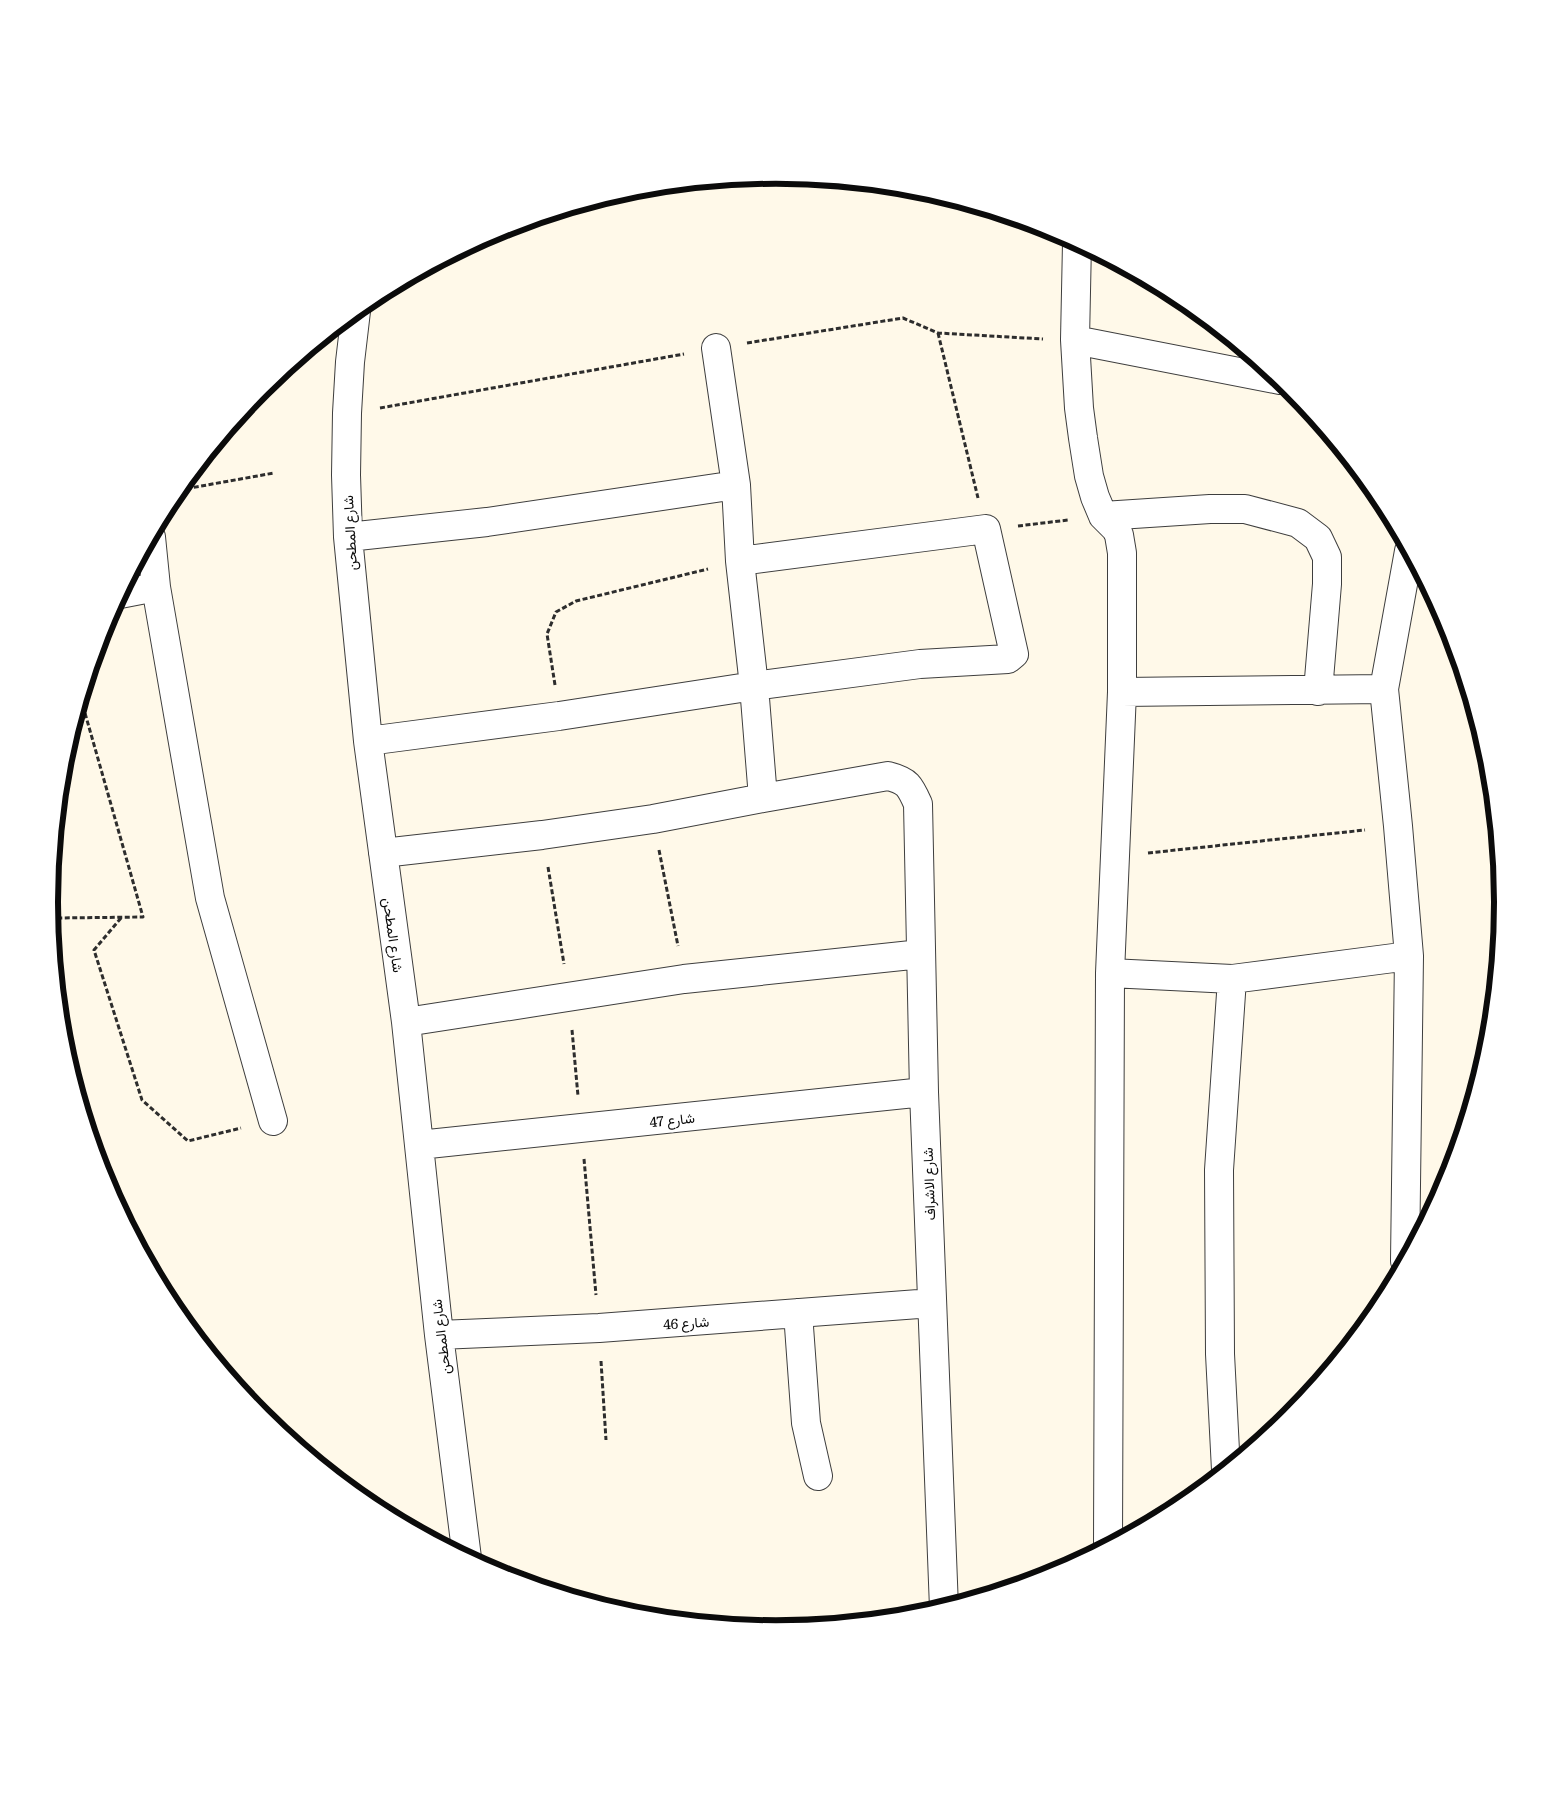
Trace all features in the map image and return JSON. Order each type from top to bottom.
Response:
[{"type":"street","points":[[1077,250],[1075,340],[1079,408],[1089,476],[1103,516],[1116,529],[1119,535],[1122,553],[1122,692],[1110,973],[1108,1539]]},
{"type":"street","name":"شارع المطحن","points":[[355,321],[350,362],[346,476],[348,537],[368,741],[406,1022],[439,1335],[466,1551]]},
{"type":"street","points":[[1075,340],[1266,377]]},
{"type":"street","points":[[383,853],[653,820],[763,798],[754,686],[740,561],[736,485],[716,348]]},
{"type":"street","points":[[348,537],[487,522],[736,485]]},
{"type":"street","points":[[1103,516],[1210,509],[1245,509],[1298,523],[1318,538],[1327,558],[1327,584],[1318,691]]},
{"type":"street","points":[[368,741],[559,716],[754,686],[920,664],[1008,659],[1012,656],[1013,649],[986,529],[740,561]]},
{"type":"street","points":[[151,548],[156,587],[210,898],[273,1121]]},
{"type":"street","points":[[1405,1248],[1409,956],[1384,689],[1407,561]]},
{"type":"street","points":[[129,592],[156,587]]},
{"type":"street","points":[[1122,692],[1384,689]]},
{"type":"street","name":"شارع الاشراف","points":[[763,798],[888,776],[901,779],[912,789],[918,804],[924,1092],[944,1601]]},
{"type":"street","points":[[406,1022],[684,979],[921,954]]},
{"type":"street","points":[[1110,973],[1232,979],[1409,956]]},
{"type":"street","points":[[1226,1463],[1220,1354],[1219,1170],[1232,979]]},
{"type":"street","name":"شارع 47","points":[[419,1146],[924,1092]]},
{"type":"street","name":"شارع 46","points":[[439,1335],[599,1328],[932,1303]]},
{"type":"street","points":[[798,1313],[806,1423],[818,1476]]},
{"type":"path","points":[[348,413],[716,348],[903,318],[938,334],[1075,340]]},
{"type":"path","points":[[938,334],[986,529],[1103,516]]},
{"type":"path","points":[[190,488],[274,473]]},
{"type":"path","points":[[559,716],[547,634],[556,612],[576,601],[740,561]]},
{"type":"path","points":[[58,918],[143,917],[85,708]]},
{"type":"path","points":[[653,820],[684,979]]},
{"type":"path","points":[[1115,857],[1398,826]]},
{"type":"path","points":[[542,835],[569,996],[599,1328],[606,1440]]},
{"type":"path","points":[[121,918],[94,950],[142,1100],[188,1141],[273,1121]]}]
